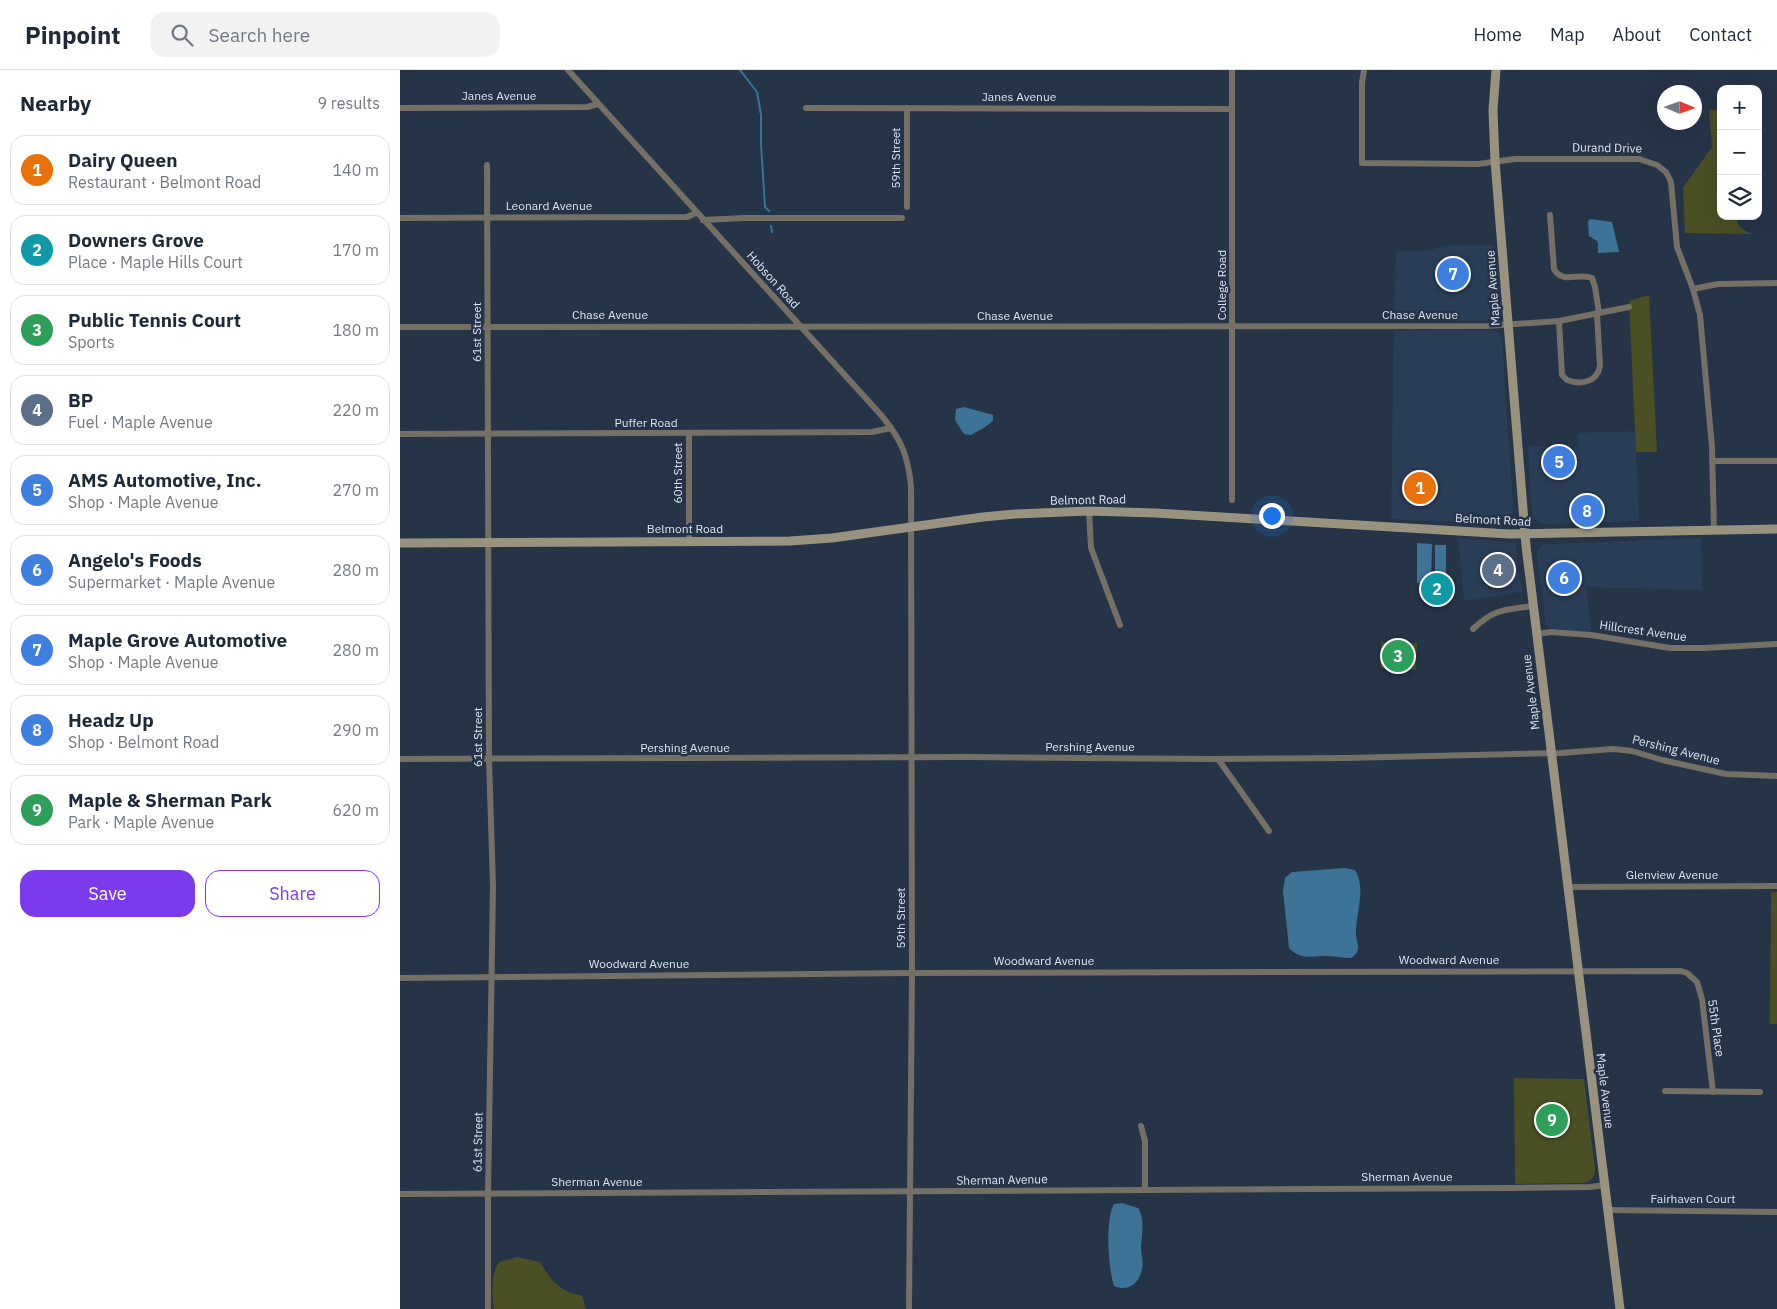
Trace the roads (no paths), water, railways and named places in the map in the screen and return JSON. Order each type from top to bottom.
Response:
[{"type":"main road","name":"Maple Avenue","points":[[1496,70],[1493,110],[1496,162],[1525,534],[1620,1309]]},
{"type":"main road","name":"Belmont Road","points":[[400,543],[790,541],[832,538],[1015,514],[1089,511],[1525,534],[1777,529]]},
{"type":"street","name":"Hobson Road","points":[[568,70],[899,438],[908,460],[912,527]]},
{"type":"street","name":"College Road","points":[[1232,70],[1232,500]]},
{"type":"street","name":"Durand Drive","points":[[1364,70],[1362,83],[1362,163],[1478,164],[1515,159],[1629,159],[1646,160],[1657,164],[1666,172],[1673,187],[1677,247],[1693,289],[1700,315],[1712,461],[1714,530]]},
{"type":"street","name":"Janes Avenue","points":[[400,108],[587,107],[598,104]]},
{"type":"street","name":"Janes Avenue","points":[[806,108],[1232,108]]},
{"type":"street","name":"59th Street","points":[[907,108],[907,207]]},
{"type":"street","name":"61st Street","points":[[487,165],[489,758],[493,886],[488,1309]]},
{"type":"street","name":"Leonard Avenue","points":[[400,218],[687,217],[696,213]]},
{"type":"street","points":[[1550,215],[1556,273],[1563,277],[1587,276],[1592,278],[1596,287],[1600,366],[1599,373],[1594,379],[1581,382],[1567,380],[1562,375],[1559,321]]},
{"type":"street","points":[[703,220],[744,218],[902,218]]},
{"type":"street","points":[[1693,289],[1718,284],[1777,283]]},
{"type":"street","name":"Chase Avenue","points":[[400,327],[1342,327],[1508,325],[1559,321],[1628,307]]},
{"type":"street","name":"Puffer Road","points":[[400,434],[872,432],[891,428]]},
{"type":"street","name":"60th Street","points":[[689,434],[689,542]]},
{"type":"street","points":[[1712,461],[1777,461]]},
{"type":"street","points":[[1089,511],[1091,548],[1120,625]]},
{"type":"street","name":"59th Street","points":[[909,1309],[912,973],[912,527]]},
{"type":"street","points":[[1473,629],[1484,618],[1500,610],[1533,606]]},
{"type":"street","name":"Hillcrest Avenue","points":[[1537,634],[1551,632],[1591,635],[1651,646],[1680,648],[1777,644]]},
{"type":"street","name":"Pershing Avenue","points":[[400,759],[1346,758],[1551,753],[1624,749],[1662,760],[1726,774],[1777,776]]},
{"type":"street","points":[[1218,759],[1269,831]]},
{"type":"street","name":"Glenview Avenue","points":[[1568,887],[1777,886]]},
{"type":"street","name":"Woodward Avenue","points":[[400,978],[912,973],[1687,972]]},
{"type":"street","name":"55th Place","points":[[1687,972],[1697,982],[1702,999],[1713,1092]]},
{"type":"street","points":[[1665,1092],[1760,1092]]},
{"type":"street","points":[[1141,1126],[1145,1141],[1145,1190]]},
{"type":"street","name":"Sherman Avenue","points":[[400,1194],[1512,1188],[1604,1185]]},
{"type":"street","name":"Fairhaven Court","points":[[1608,1210],[1777,1212]]},
{"type":"waterway","points":[[740,70],[757,92],[761,115],[765,207],[769,211]]},
{"type":"waterway","points":[[771,226],[772,232]]},
{"type":"place","name":"Maple Grove Automotive","points":[[1453,274]]},
{"type":"place","name":"AMS Automotive, Inc.","points":[[1559,462]]},
{"type":"place","name":"Dairy Queen","points":[[1420,488]]},
{"type":"place","name":"Headz Up","points":[[1587,511]]},
{"type":"place","name":"BP","points":[[1498,570]]},
{"type":"place","name":"Angelo's Foods","points":[[1564,578]]},
{"type":"place","name":"Downers Grove","points":[[1437,589]]},
{"type":"place","name":"Public Tennis Court","points":[[1398,656]]},
{"type":"place","name":"Maple & Sherman Park","points":[[1552,1120]]}]
